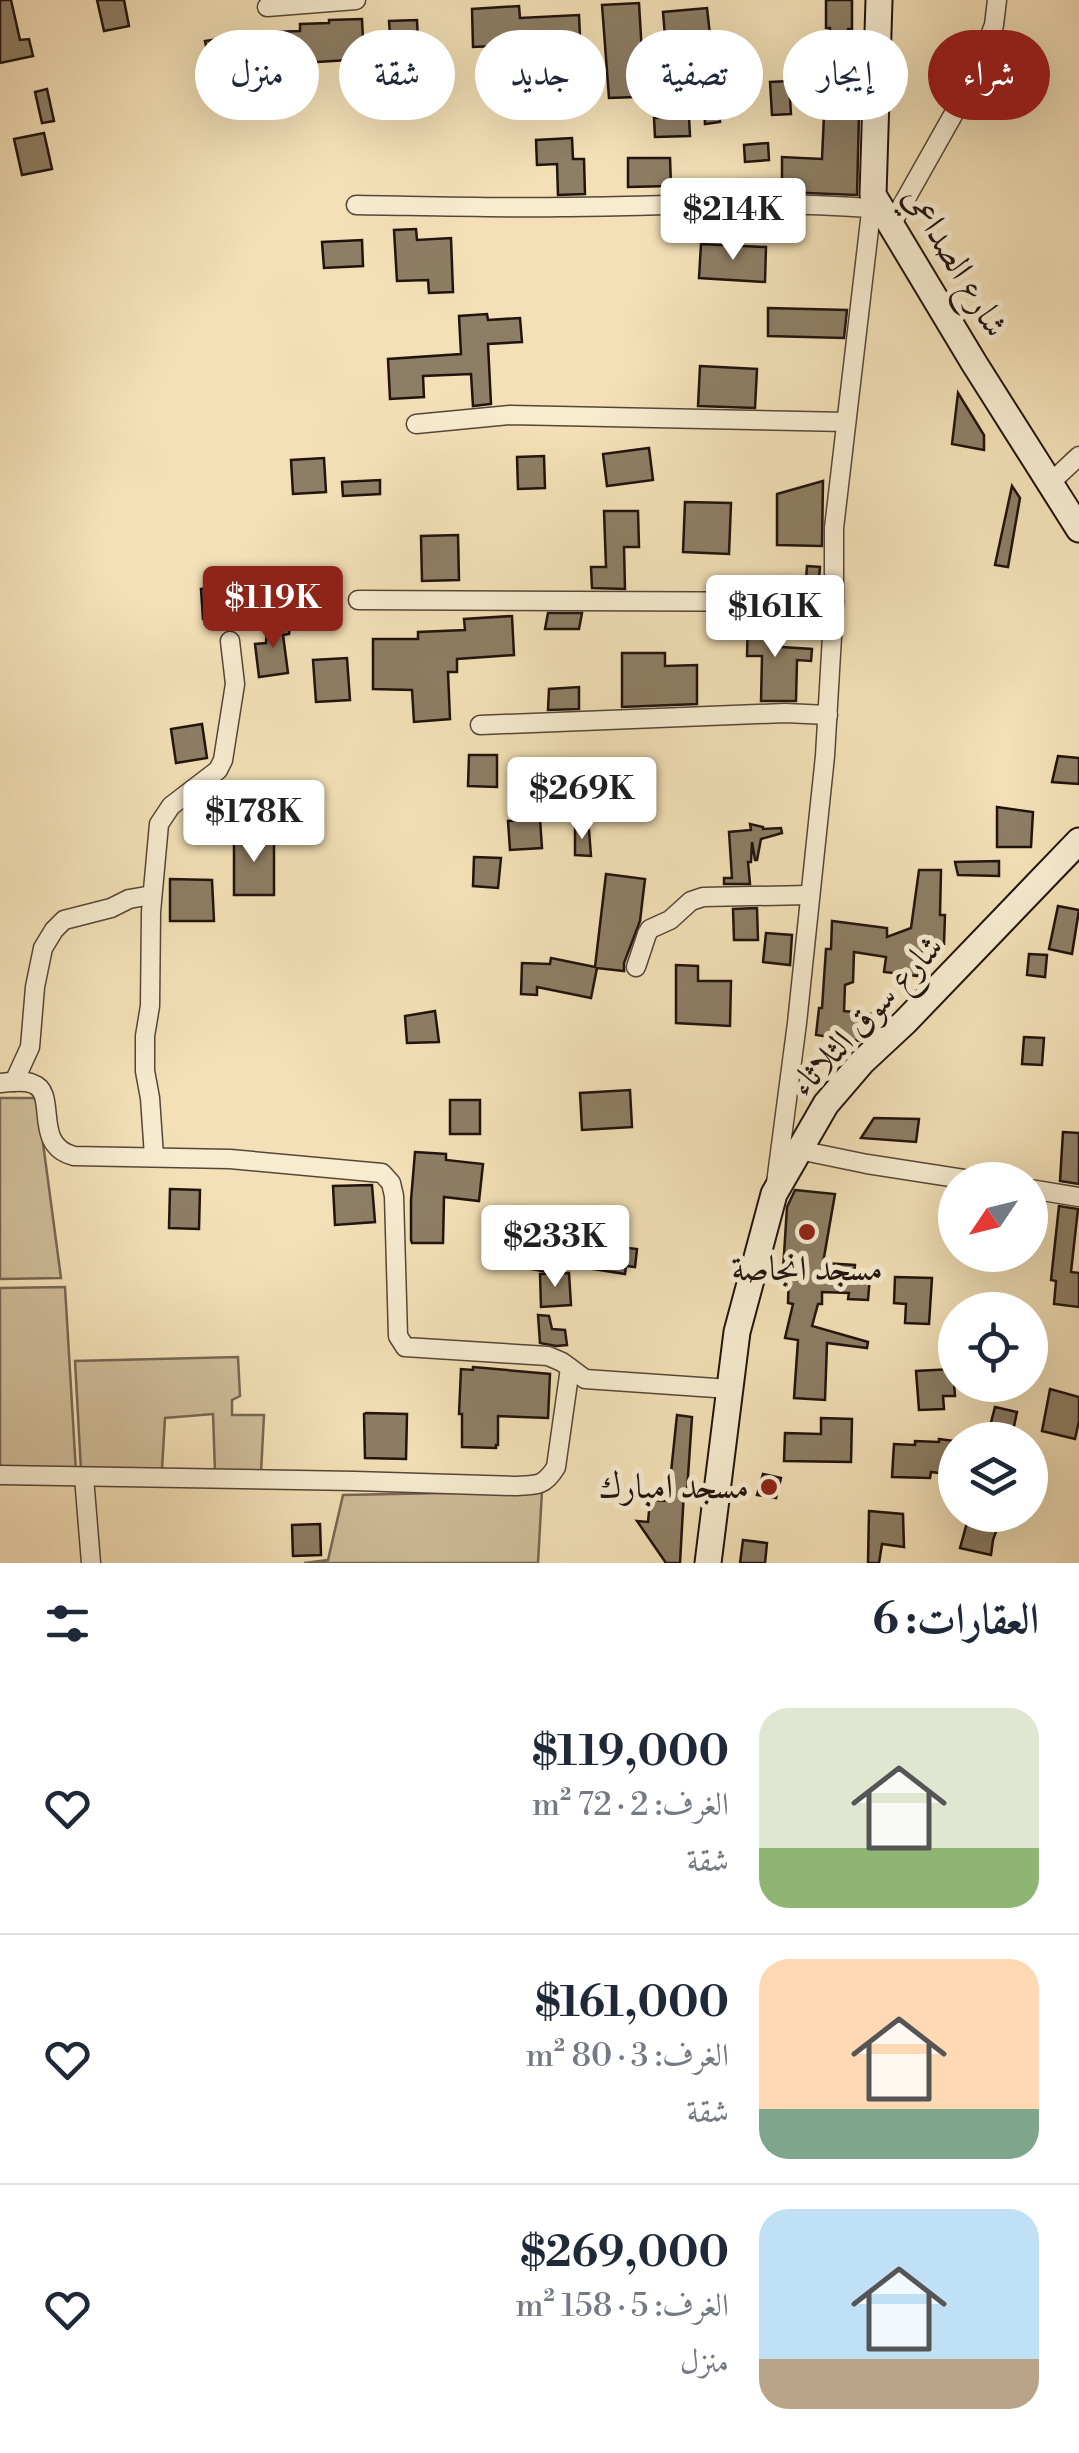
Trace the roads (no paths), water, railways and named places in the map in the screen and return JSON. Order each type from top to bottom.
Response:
[{"type":"street","points":[[266,6],[356,0]]},
{"type":"street","name":"شارع الصداعي","points":[[879,0],[871,202],[891,225],[1079,530]]},
{"type":"street","points":[[891,225],[975,76],[994,24],[997,0]]},
{"type":"street","points":[[356,205],[562,208],[871,202],[834,528],[828,715],[797,1023],[774,1194]]},
{"type":"street","points":[[416,424],[510,415],[846,422]]},
{"type":"street","points":[[1050,483],[1079,456]]},
{"type":"street","points":[[358,600],[834,602]]},
{"type":"street","points":[[154,1156],[144,1071],[159,824],[171,806],[218,770],[223,760],[234,684],[230,641]]},
{"type":"street","points":[[480,725],[828,715]]},
{"type":"street","name":"شارع سوق الثلاثاء","points":[[708,1563],[736,1332],[774,1194],[826,1104],[862,1062],[1079,841]]},
{"type":"street","points":[[7,1082],[30,1047],[43,948],[54,930],[64,920],[152,895]]},
{"type":"street","points":[[636,966],[650,929],[670,920],[691,901],[703,897],[810,895]]},
{"type":"street","points":[[7,1082],[39,1086],[52,1140],[62,1153],[74,1156],[274,1162],[382,1173],[391,1182],[394,1196],[398,1336],[405,1347],[548,1356],[584,1380],[730,1390]]},
{"type":"street","points":[[799,1150],[938,1175]]},
{"type":"street","points":[[1048,1192],[1079,1197]]},
{"type":"street","points":[[0,1475],[538,1485],[549,1479],[556,1467],[570,1368]]},
{"type":"street","points":[[84,1478],[91,1563]]},
{"type":"place","name":"مسجد انجاصة","points":[[807,1232]]},
{"type":"place","name":"مسجد امبارك","points":[[769,1487]]}]
